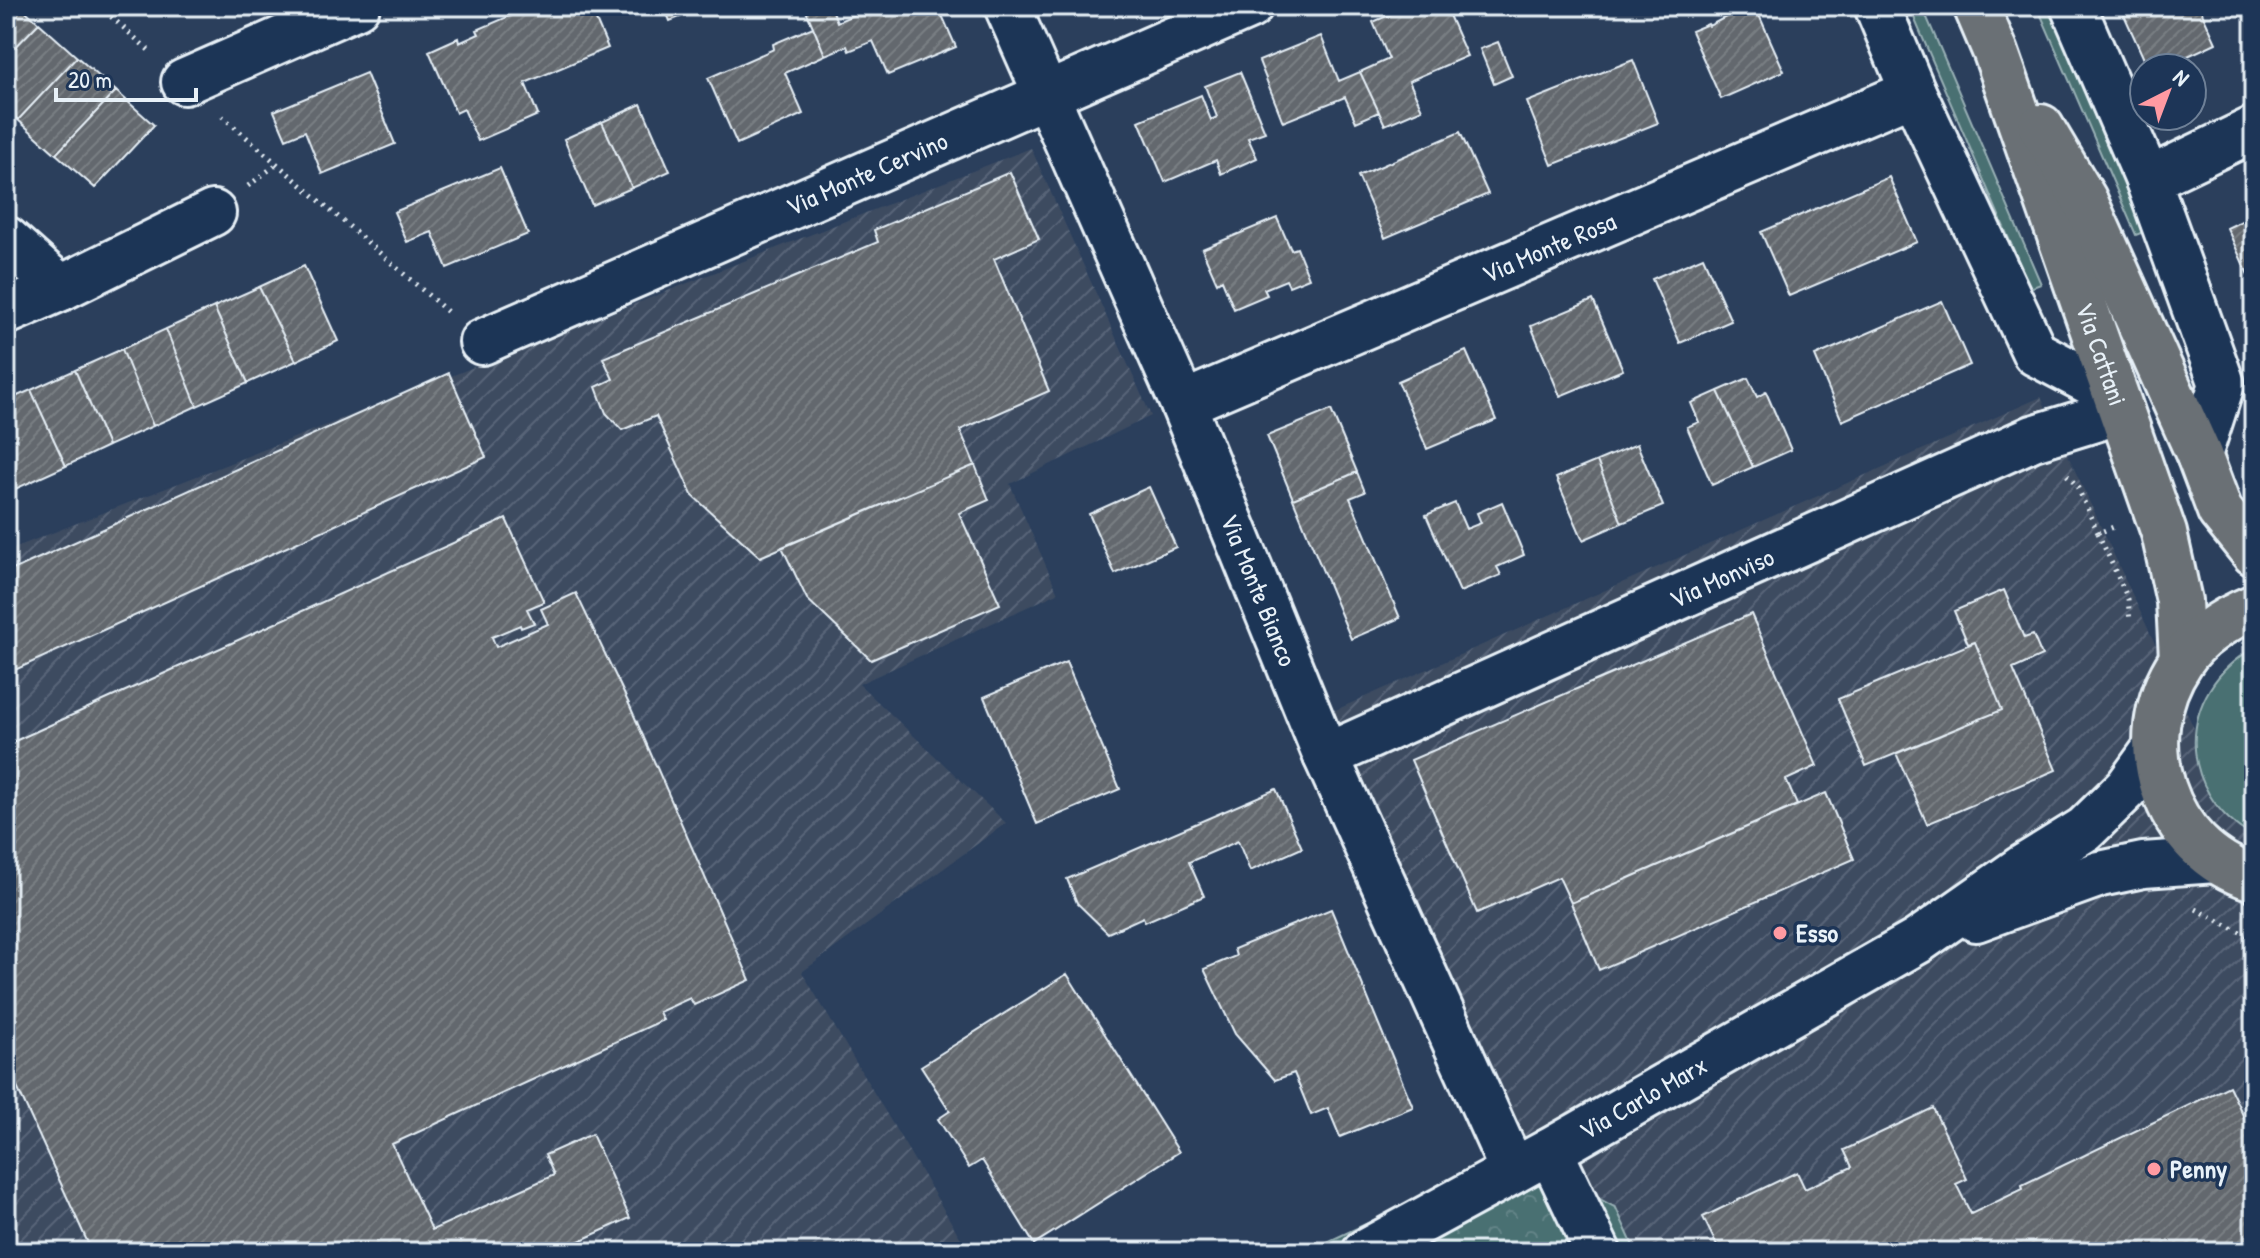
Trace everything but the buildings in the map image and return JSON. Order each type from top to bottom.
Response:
[{"type":"main road","name":"Via Cattani","points":[[1976,6],[1996,53],[2164,533],[2179,601],[2182,659]]},
{"type":"main road","name":"Via Cattani","points":[[1996,53],[2084,199],[2199,455],[2220,511],[2254,553]]},
{"type":"main road","name":"Via Carlo Marx","points":[[2235,869],[2185,830],[2163,792],[2155,749],[2157,717],[2166,687],[2182,659],[2202,636],[2227,618],[2254,607]]},
{"type":"street","points":[[184,82],[357,6]]},
{"type":"street","name":"Via Monte Bianco","points":[[1007,6],[1183,404],[1326,756],[1532,1161],[1598,1252]]},
{"type":"street","name":"Via Monte Cervino","points":[[482,342],[1250,6]]},
{"type":"street","points":[[1877,6],[1913,92],[2035,353],[2118,403]]},
{"type":"street","points":[[2073,6],[2148,180],[2222,384],[2199,455]]},
{"type":"street","name":"Via Monte Rosa","points":[[1183,404],[1913,92]]},
{"type":"street","points":[[2148,180],[2254,129]]},
{"type":"street","points":[[6,312],[213,213]]},
{"type":"street","points":[[6,239],[61,288]]},
{"type":"street","name":"Via Monviso","points":[[1326,756],[2033,438],[2118,403]]},
{"type":"street","name":"Via Carlo Marx","points":[[1365,1252],[1532,1161],[1918,941],[2022,868],[2085,829],[2127,788],[2155,749]]},
{"type":"street","name":"Via Carlo Marx","points":[[1918,941],[2100,874],[2143,865],[2235,869]]},
{"type":"path","points":[[99,6],[482,342]]},
{"type":"path","points":[[2033,438],[2077,486],[2128,599],[2131,627]]},
{"type":"path","points":[[2098,533],[2125,521]]},
{"type":"shaded area","points":[[1031,148],[1151,416],[1010,484],[1058,593],[859,684],[1006,823],[802,972],[969,1252],[6,1252],[6,551]]},
{"type":"shaded area","points":[[2041,397],[2254,858],[2254,1252],[1636,1252],[1616,1208],[1517,1153],[1322,716]]},
{"type":"green space","points":[[1909,6],[1922,6],[2041,284],[2030,288]]},
{"type":"green space","points":[[2037,6],[2055,6],[2151,229],[2136,235]]},
{"type":"green space","points":[[2254,648],[2254,837],[2228,818],[2210,795],[2198,769],[2195,742],[2198,715],[2210,689],[2228,667]]},
{"type":"green space","points":[[1517,1153],[1616,1208],[1636,1252],[1306,1252]]},
{"type":"place","name":"Esso","points":[[1780,933]]},
{"type":"place","name":"Penny","points":[[2154,1169]]}]
